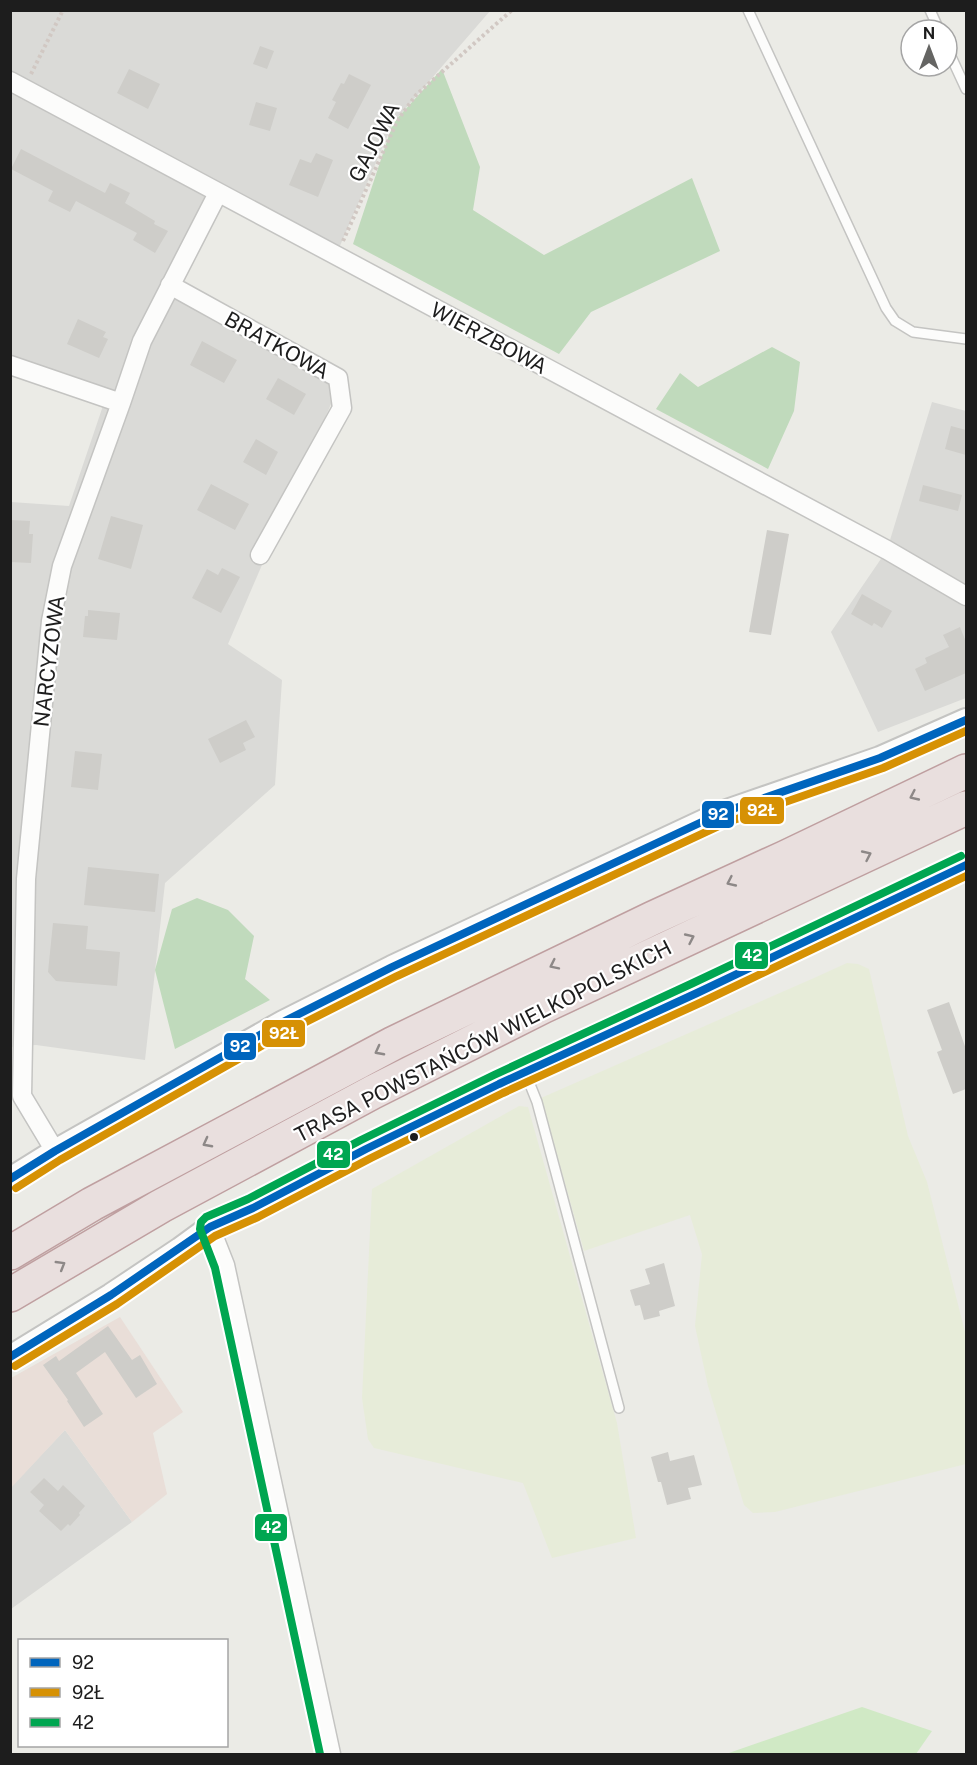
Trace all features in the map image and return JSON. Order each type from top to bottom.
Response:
[{"type":"highway","name":"TRASA POWSTAŃCÓW WIELKOPOLSKICH","points":[[10,1254],[92,1204],[394,1043],[966,771]]},
{"type":"highway","name":"TRASA POWSTAŃCÓW WIELKOPOLSKICH","points":[[10,1295],[161,1206],[373,1092],[544,1006],[966,808]]},
{"type":"street","name":"WIERZBOWA","points":[[18,85],[887,550],[966,596]]},
{"type":"street","name":"NARCYZOWA","points":[[55,1151],[22,1096],[26,879],[51,621],[62,566],[142,341],[218,193]]},
{"type":"street","name":"BRATKOWA","points":[[170,285],[338,378],[342,408],[260,555]]},
{"type":"street","points":[[10,364],[121,403]]},
{"type":"street","points":[[10,1179],[55,1151],[283,1022],[392,967],[721,813],[880,758],[966,720]]},
{"type":"street","points":[[10,1357],[111,1294],[210,1227],[253,1208],[366,1149],[525,1072],[966,865]]},
{"type":"street","points":[[210,1227],[225,1265],[331,1755]]},
{"type":"lane","points":[[748,10],[886,308],[896,321],[913,332],[966,339]]},
{"type":"lane","points":[[959,74],[966,89]]},
{"type":"lane","points":[[525,1072],[537,1102],[619,1408]]},
{"type":"path","points":[[18,85],[63,10]]},
{"type":"path","name":"GAJOWA","points":[[336,255],[397,121],[416,96],[512,10]]},
{"type":"shaded area","points":[[11,11],[490,11],[393,123],[336,255],[218,193],[170,285],[338,378],[334,397],[228,644],[282,680],[275,785],[165,883],[145,1060],[36,1045],[11,1047],[11,502],[69,506],[108,391],[11,358]]},
{"type":"shaded area","points":[[932,402],[966,411],[966,698],[878,732],[831,632],[887,550]]},
{"type":"shaded area","points":[[120,1317],[183,1412],[153,1433],[167,1494],[132,1522],[65,1430],[11,1488],[11,1378]]},
{"type":"shaded area","points":[[65,1430],[132,1522],[11,1609],[10,1488]]},
{"type":"green space","points":[[442,69],[480,167],[473,210],[544,255],[692,178],[720,251],[591,312],[559,354],[353,244],[393,123]]},
{"type":"green space","points":[[772,347],[800,362],[794,411],[768,469],[656,409],[680,373],[698,387]]},
{"type":"green space","points":[[197,898],[228,910],[254,936],[245,979],[270,1000],[175,1049],[155,970],[172,909]]},
{"type":"green space","points":[[847,963],[858,964],[869,969],[908,1136],[927,1182],[966,1336],[966,1464],[775,1512],[753,1513],[744,1505],[708,1386],[695,1326],[702,1254],[690,1215],[584,1251],[541,1098]]},
{"type":"green space","points":[[519,1106],[528,1107],[617,1423],[636,1538],[552,1558],[523,1483],[374,1448],[368,1439],[362,1398],[372,1189]]},
{"type":"green space","points":[[862,1707],[932,1731],[916,1754],[726,1754]]},
{"type":"building","points":[[260,46],[274,51],[267,69],[253,64]]},
{"type":"building","points":[[129,69],[160,84],[148,109],[117,93]]},
{"type":"building","points":[[349,74],[371,85],[348,129],[328,118],[336,102],[332,100]]},
{"type":"building","points":[[256,102],[277,108],[270,131],[249,125]]},
{"type":"building","points":[[21,149],[105,193],[110,183],[130,193],[125,203],[168,231],[155,253],[133,240],[137,233],[76,201],[70,212],[48,201],[53,191],[11,169]]},
{"type":"building","points":[[316,153],[333,160],[318,197],[289,185],[300,159],[311,163]]},
{"type":"building","points":[[78,319],[106,332],[103,337],[108,339],[99,358],[67,344]]},
{"type":"building","points":[[202,341],[237,360],[224,383],[190,365]]},
{"type":"building","points":[[278,378],[306,394],[294,415],[266,399]]},
{"type":"building","points":[[951,426],[966,430],[966,455],[945,449]]},
{"type":"building","points":[[256,439],[278,452],[266,475],[243,462]]},
{"type":"building","points":[[211,484],[249,504],[235,530],[197,510]]},
{"type":"building","points":[[923,485],[962,495],[958,511],[919,501]]},
{"type":"building","points":[[111,516],[143,525],[131,569],[98,559]]},
{"type":"building","points":[[10,520],[30,521],[29,534],[33,534],[31,563],[10,562]]},
{"type":"building","points":[[767,530],[789,534],[771,635],[749,632]]},
{"type":"building","points":[[222,568],[240,577],[221,613],[192,598],[207,569],[218,575]]},
{"type":"building","points":[[862,594],[892,611],[882,628],[874,623],[872,626],[851,614]]},
{"type":"building","points":[[88,610],[120,613],[117,640],[83,637],[85,616],[88,616]]},
{"type":"building","points":[[960,627],[966,642],[966,673],[925,691],[915,669],[927,663],[925,658],[949,647],[943,635]]},
{"type":"building","points":[[246,720],[255,737],[243,743],[246,750],[220,763],[208,739]]},
{"type":"building","points":[[75,751],[102,754],[98,790],[71,787]]},
{"type":"building","points":[[88,867],[159,874],[155,912],[84,905]]},
{"type":"building","points":[[53,923],[88,926],[86,949],[120,952],[117,986],[56,981],[48,972]]},
{"type":"building","points":[[949,1002],[966,1049],[966,1089],[953,1094],[937,1052],[942,1050],[927,1010]]},
{"type":"building","points":[[664,1263],[675,1306],[659,1311],[660,1316],[644,1320],[640,1305],[635,1306],[630,1290],[650,1284],[645,1269]]},
{"type":"building","points":[[108,1326],[132,1360],[140,1355],[157,1384],[136,1398],[105,1352],[76,1373],[103,1414],[84,1427],[43,1365],[56,1356],[59,1361]]},
{"type":"building","points":[[668,1452],[670,1461],[694,1455],[702,1485],[688,1488],[691,1499],[667,1505],[651,1457]]},
{"type":"building","points":[[44,1478],[58,1491],[63,1485],[85,1506],[70,1526],[68,1524],[61,1531],[39,1511],[44,1505],[30,1492]]},
{"type":"transit line","name":"92","points":[[10,1179],[55,1151],[283,1022],[392,967],[721,813],[880,758],[966,720]]},
{"type":"transit line","name":"92Ł","points":[[16,1188],[60,1160],[288,1031],[397,976],[725,823],[883,768],[966,731]]},
{"type":"transit line","name":"42","points":[[320,1754],[215,1268],[200,1229],[201,1222],[206,1217],[248,1199],[361,1140],[494,1075],[961,856]]},
{"type":"transit line","name":"92","points":[[10,1357],[111,1295],[210,1227],[253,1208],[366,1149],[499,1084],[966,865]]},
{"type":"transit line","name":"92Ł","points":[[15,1366],[117,1304],[215,1236],[258,1217],[503,1093],[702,1002],[966,876]]}]
